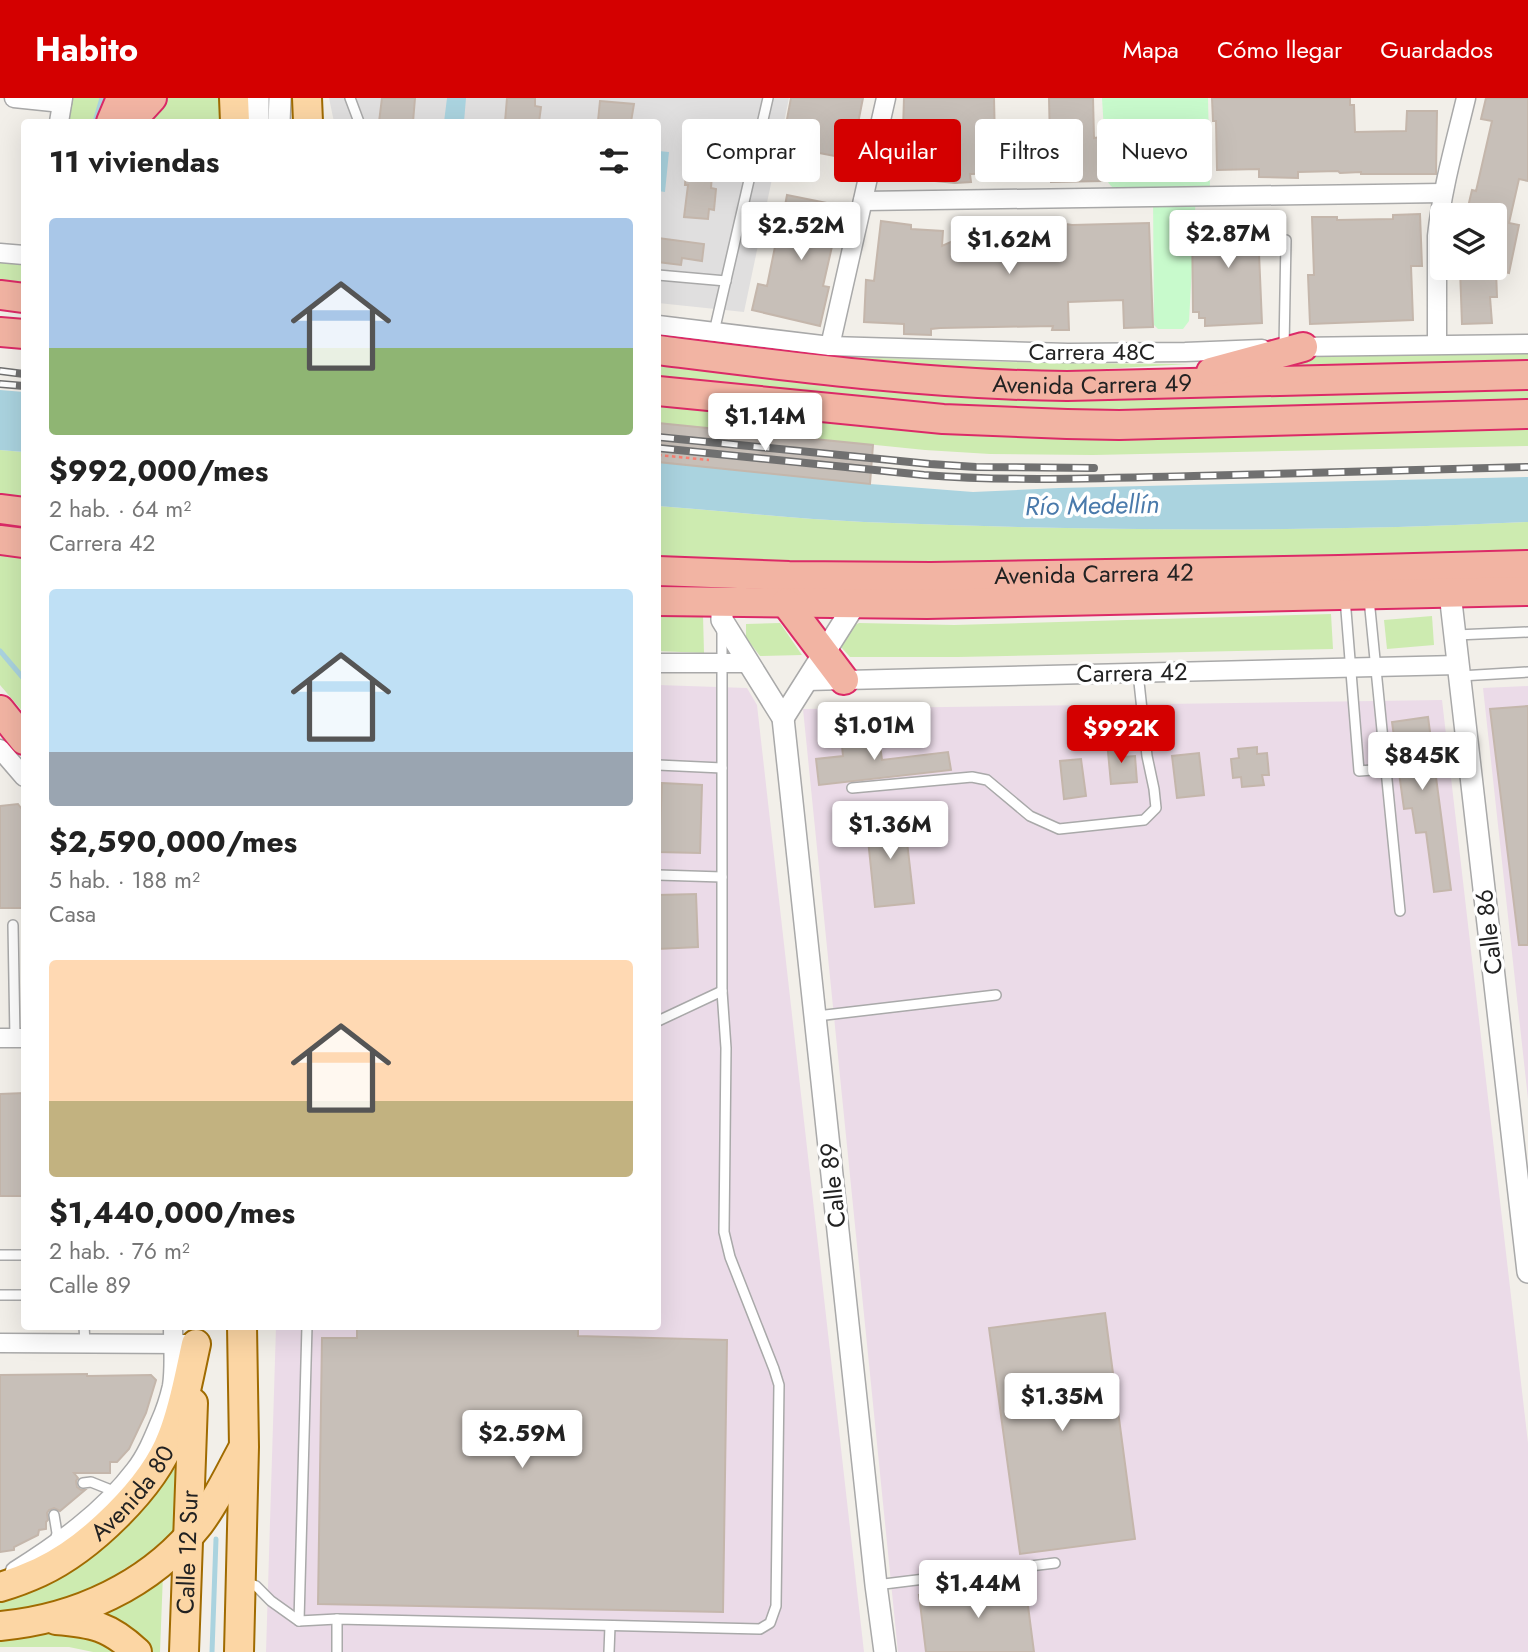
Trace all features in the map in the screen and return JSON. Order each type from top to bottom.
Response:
[{"type":"highway","points":[[112,119],[121,98]]},
{"type":"highway","points":[[133,119],[152,98]]},
{"type":"highway","points":[[0,295],[21,298]]},
{"type":"highway","points":[[0,332],[21,334]]},
{"type":"highway","points":[[1168,384],[1293,347]]},
{"type":"highway","name":"Avenida Carrera 49","points":[[661,350],[959,382],[1043,386],[1528,375]]},
{"type":"highway","name":"Avenida Carrera 49","points":[[661,391],[943,419],[1067,424],[1119,425],[1528,414]]},
{"type":"highway","points":[[0,509],[21,512]]},
{"type":"highway","points":[[0,540],[21,543]]},
{"type":"highway","name":"Avenida Carrera 42","points":[[661,572],[931,577],[1528,565]]},
{"type":"highway","name":"Avenida Carrera 42","points":[[661,601],[722,611],[786,603],[990,603],[1528,591]]},
{"type":"highway","points":[[786,603],[844,680]]},
{"type":"highway","points":[[0,710],[21,736]]},
{"type":"main road","points":[[234,98],[235,119]]},
{"type":"main road","points":[[307,98],[308,119]]},
{"type":"main road","points":[[239,1652],[244,1447],[242,1330]]},
{"type":"main road","name":"Calle 12 Sur","points":[[184,1652],[188,1537],[185,1335]]},
{"type":"main road","name":"Avenida 80","points":[[0,1587],[40,1572],[63,1559],[108,1524],[138,1493],[171,1440],[180,1412],[185,1335]]},
{"type":"main road","points":[[0,1626],[46,1619],[86,1607],[127,1586],[154,1567],[188,1537],[211,1506],[244,1447]]},
{"type":"main road","points":[[46,1619],[102,1627],[137,1652]]},
{"type":"street","points":[[14,98],[63,100],[60,119]]},
{"type":"street","points":[[258,98],[258,119]]},
{"type":"street","points":[[279,98],[279,119]]},
{"type":"street","points":[[830,346],[886,98]]},
{"type":"street","points":[[1437,344],[1437,236],[1443,193],[1466,98]]},
{"type":"street","points":[[863,201],[1443,193]]},
{"type":"street","points":[[0,253],[21,255]]},
{"type":"street","name":"Carrera 48C","points":[[661,325],[830,346],[1068,353],[1528,344]]},
{"type":"street","name":"Calle 86","points":[[1450,593],[1527,1259]]},
{"type":"street","points":[[783,718],[855,604]]},
{"type":"street","name":"Calle 89","points":[[722,611],[748,663],[783,718],[885,1652]]},
{"type":"street","points":[[661,663],[748,663]]},
{"type":"street","name":"Carrera 42","points":[[806,681],[1351,667],[1459,671]]},
{"type":"street","points":[[0,749],[21,774]]},
{"type":"street","points":[[0,1343],[85,1335],[185,1335],[166,1407],[136,1469],[96,1512],[0,1581]]},
{"type":"lane","points":[[350,98],[358,119]]},
{"type":"lane","points":[[714,332],[768,98]]},
{"type":"lane","points":[[1286,240],[1293,347]]},
{"type":"lane","points":[[661,275],[726,281]]},
{"type":"lane","points":[[1356,595],[1376,667],[1400,911]]},
{"type":"lane","points":[[1356,595],[1351,667],[1359,771],[1385,769]]},
{"type":"lane","points":[[241,1580],[256,1586],[271,1601],[299,1620],[760,1629],[770,1623],[776,1606],[779,1385],[730,1257],[724,1232],[726,1048],[722,991],[722,611]]},
{"type":"lane","points":[[1454,635],[1528,632]]},
{"type":"lane","points":[[1459,671],[1528,673]]},
{"type":"lane","points":[[852,788],[972,777],[987,780],[1030,816],[1059,829],[1144,820],[1156,808],[1138,673]]},
{"type":"lane","points":[[661,765],[722,768]]},
{"type":"lane","points":[[661,875],[722,877]]},
{"type":"lane","points":[[13,925],[13,1038]]},
{"type":"lane","points":[[661,1020],[722,991]]},
{"type":"lane","points":[[815,1016],[996,995]]},
{"type":"lane","points":[[0,1255],[21,1255]]},
{"type":"lane","points":[[0,1295],[21,1295]]},
{"type":"lane","points":[[299,1620],[307,1330]]},
{"type":"lane","points":[[83,1483],[91,1482],[116,1492]]},
{"type":"lane","points":[[54,1515],[57,1533],[55,1544]]},
{"type":"lane","points":[[876,1585],[1055,1563]]},
{"type":"lane","points":[[337,1619],[337,1652]]},
{"type":"lane","points":[[609,1652],[610,1626]]},
{"type":"path","points":[[661,455],[709,460]]},
{"type":"shaded area","points":[[329,98],[789,98],[785,119],[682,119],[682,182],[771,182],[744,312],[661,303],[661,119],[333,119]]},
{"type":"shaded area","points":[[661,685],[747,688],[757,705],[864,1652],[266,1652],[276,1330],[661,1330]]},
{"type":"shaded area","points":[[1528,686],[1528,1099],[1483,688]]},
{"type":"shaded area","points":[[1442,700],[1528,1443],[1528,1652],[898,1652],[803,709]]},
{"type":"green space","points":[[71,98],[110,98],[102,119],[68,119]]},
{"type":"green space","points":[[165,98],[226,98],[226,119],[144,119]]},
{"type":"green space","points":[[1102,98],[1208,98],[1208,119],[1103,119]]},
{"type":"green space","points":[[1109,182],[1210,182],[1210,190],[1196,194],[1189,321],[1183,329],[1158,329],[1154,325],[1153,194],[1121,192]]},
{"type":"green space","points":[[0,261],[21,263],[21,287],[0,284]]},
{"type":"green space","points":[[661,335],[767,350],[877,358],[1189,364],[1034,373],[942,371],[661,342]]},
{"type":"green space","points":[[1528,352],[1528,362],[1274,370],[1309,357]]},
{"type":"green space","points":[[661,366],[852,388],[972,396],[1528,387],[1528,404],[1110,417],[969,411],[661,381]]},
{"type":"green space","points":[[661,403],[1528,427],[1528,446],[1093,455],[925,450],[661,423]]},
{"type":"green space","points":[[0,450],[21,452],[21,503],[0,500]]},
{"type":"green space","points":[[661,506],[838,521],[1030,527],[1196,530],[1528,522],[1528,555],[1069,568],[661,561]]},
{"type":"green space","points":[[0,553],[21,555],[21,710],[0,685]]},
{"type":"green space","points":[[1331,614],[1333,649],[850,657],[841,647],[840,639],[846,629],[859,623],[954,625]]},
{"type":"green space","points":[[661,615],[703,615],[704,653],[661,651]]},
{"type":"green space","points":[[1432,616],[1434,645],[1387,649],[1384,620]]},
{"type":"green space","points":[[780,623],[802,655],[760,656],[746,638],[746,624]]},
{"type":"green space","points":[[178,1448],[182,1525],[140,1559],[95,1587],[50,1609],[0,1618],[0,1596]]},
{"type":"green space","points":[[163,1574],[160,1652],[152,1652],[136,1634],[94,1617]]},
{"type":"green space","points":[[61,1632],[118,1652],[93,1652],[69,1647],[0,1647],[0,1634]]},
{"type":"water","points":[[447,98],[466,98],[464,119],[444,119]]},
{"type":"water","points":[[661,151],[669,152],[665,192],[661,191]]},
{"type":"water","points":[[0,390],[21,392],[21,452],[0,450]]},
{"type":"water","name":"Río Medellín","points":[[661,462],[973,492],[1528,477],[1528,522],[1196,530],[813,519],[661,506]]},
{"type":"building","points":[[382,98],[415,98],[413,119],[379,119]]},
{"type":"building","points":[[507,98],[535,98],[535,106],[541,107],[539,119],[505,119]]},
{"type":"building","points":[[791,98],[863,98],[859,119],[834,119],[834,156],[820,153],[820,119],[787,119]]},
{"type":"building","points":[[904,98],[994,98],[994,119],[975,119],[975,174],[970,174],[971,182],[955,183],[945,182],[961,182],[961,119],[903,119]]},
{"type":"building","points":[[1049,98],[1093,98],[1097,181],[1083,181],[1083,119],[1049,119]]},
{"type":"building","points":[[1212,98],[1350,98],[1350,105],[1354,105],[1355,132],[1406,131],[1407,111],[1437,111],[1436,174],[1298,172],[1298,178],[1259,177],[1259,169],[1217,170],[1216,121],[1213,121]]},
{"type":"building","points":[[1486,98],[1528,98],[1528,181],[1519,179],[1509,223],[1519,225],[1509,273],[1507,203],[1469,203],[1472,190],[1476,191],[1492,121],[1481,119]]},
{"type":"building","points":[[600,101],[634,104],[632,119],[598,119]]},
{"type":"building","points":[[685,182],[711,182],[711,188],[716,189],[714,210],[709,209],[708,219],[684,217],[688,185],[685,185]]},
{"type":"building","points":[[787,195],[842,206],[823,286],[829,287],[820,326],[752,310],[758,284],[767,286]]},
{"type":"building","points":[[1420,214],[1422,266],[1411,266],[1413,320],[1310,324],[1308,275],[1314,275],[1312,217],[1337,217],[1337,220],[1393,219],[1393,215]]},
{"type":"building","points":[[1265,216],[1267,253],[1259,253],[1262,323],[1205,326],[1205,318],[1199,318],[1199,312],[1193,312],[1192,220]]},
{"type":"building","points":[[881,221],[911,225],[911,229],[943,231],[942,246],[962,237],[988,237],[987,231],[1007,230],[1007,225],[1065,221],[1066,224],[1072,225],[1149,223],[1153,327],[1124,328],[1123,300],[1068,302],[1069,330],[1052,330],[1053,326],[940,328],[931,329],[931,335],[904,334],[904,324],[864,322],[866,280],[874,281]]},
{"type":"building","points":[[661,238],[704,244],[702,261],[682,258],[681,265],[661,262]]},
{"type":"building","points":[[1460,280],[1496,280],[1497,297],[1490,297],[1492,323],[1462,324]]},
{"type":"building","points":[[661,423],[873,445],[870,484],[661,462]]},
{"type":"building","points":[[1528,706],[1528,945],[1519,945],[1490,709]]},
{"type":"building","points":[[1428,717],[1451,890],[1434,892],[1426,832],[1416,833],[1412,808],[1404,809],[1392,722]]},
{"type":"building","points":[[878,731],[882,760],[948,752],[951,770],[819,785],[816,759],[843,756],[841,736]]},
{"type":"building","points":[[1120,740],[1122,757],[1135,756],[1137,782],[1111,784],[1107,741]]},
{"type":"building","points":[[1257,747],[1257,754],[1267,753],[1269,775],[1262,775],[1264,785],[1242,787],[1241,777],[1233,778],[1231,759],[1239,758],[1238,749]]},
{"type":"building","points":[[1199,753],[1204,795],[1177,798],[1172,756]]},
{"type":"building","points":[[1081,759],[1086,796],[1064,799],[1060,761]]},
{"type":"building","points":[[662,783],[702,785],[700,853],[661,852]]},
{"type":"building","points":[[18,804],[21,808],[21,908],[0,908],[0,806]]},
{"type":"building","points":[[904,815],[914,903],[875,907],[866,820]]},
{"type":"building","points":[[696,894],[698,947],[661,949],[661,895]]},
{"type":"building","points":[[21,1093],[21,1196],[0,1196],[0,1094]]},
{"type":"building","points":[[1105,1313],[1135,1539],[1020,1554],[989,1328]]},
{"type":"building","points":[[357,1330],[578,1330],[578,1336],[727,1340],[723,1612],[318,1604],[322,1338],[357,1338]]},
{"type":"building","points":[[0,1375],[151,1375],[156,1380],[146,1413],[129,1449],[117,1462],[110,1462],[110,1473],[74,1473],[78,1478],[77,1487],[85,1490],[60,1511],[54,1508],[49,1510],[46,1529],[39,1530],[38,1535],[14,1547],[14,1550],[0,1552]]},
{"type":"building","points":[[1025,1583],[1034,1652],[926,1652],[919,1595]]},
{"type":"waterway","points":[[96,119],[102,98]]},
{"type":"waterway","points":[[0,651],[21,676]]},
{"type":"waterway","points":[[212,1652],[216,1539]]},
{"type":"railway","points":[[0,371],[21,374]]},
{"type":"railway","points":[[0,384],[21,386]]},
{"type":"railway","points":[[661,437],[930,464],[1094,468]]},
{"type":"railway","points":[[661,448],[924,475],[991,478],[1528,467]]}]
